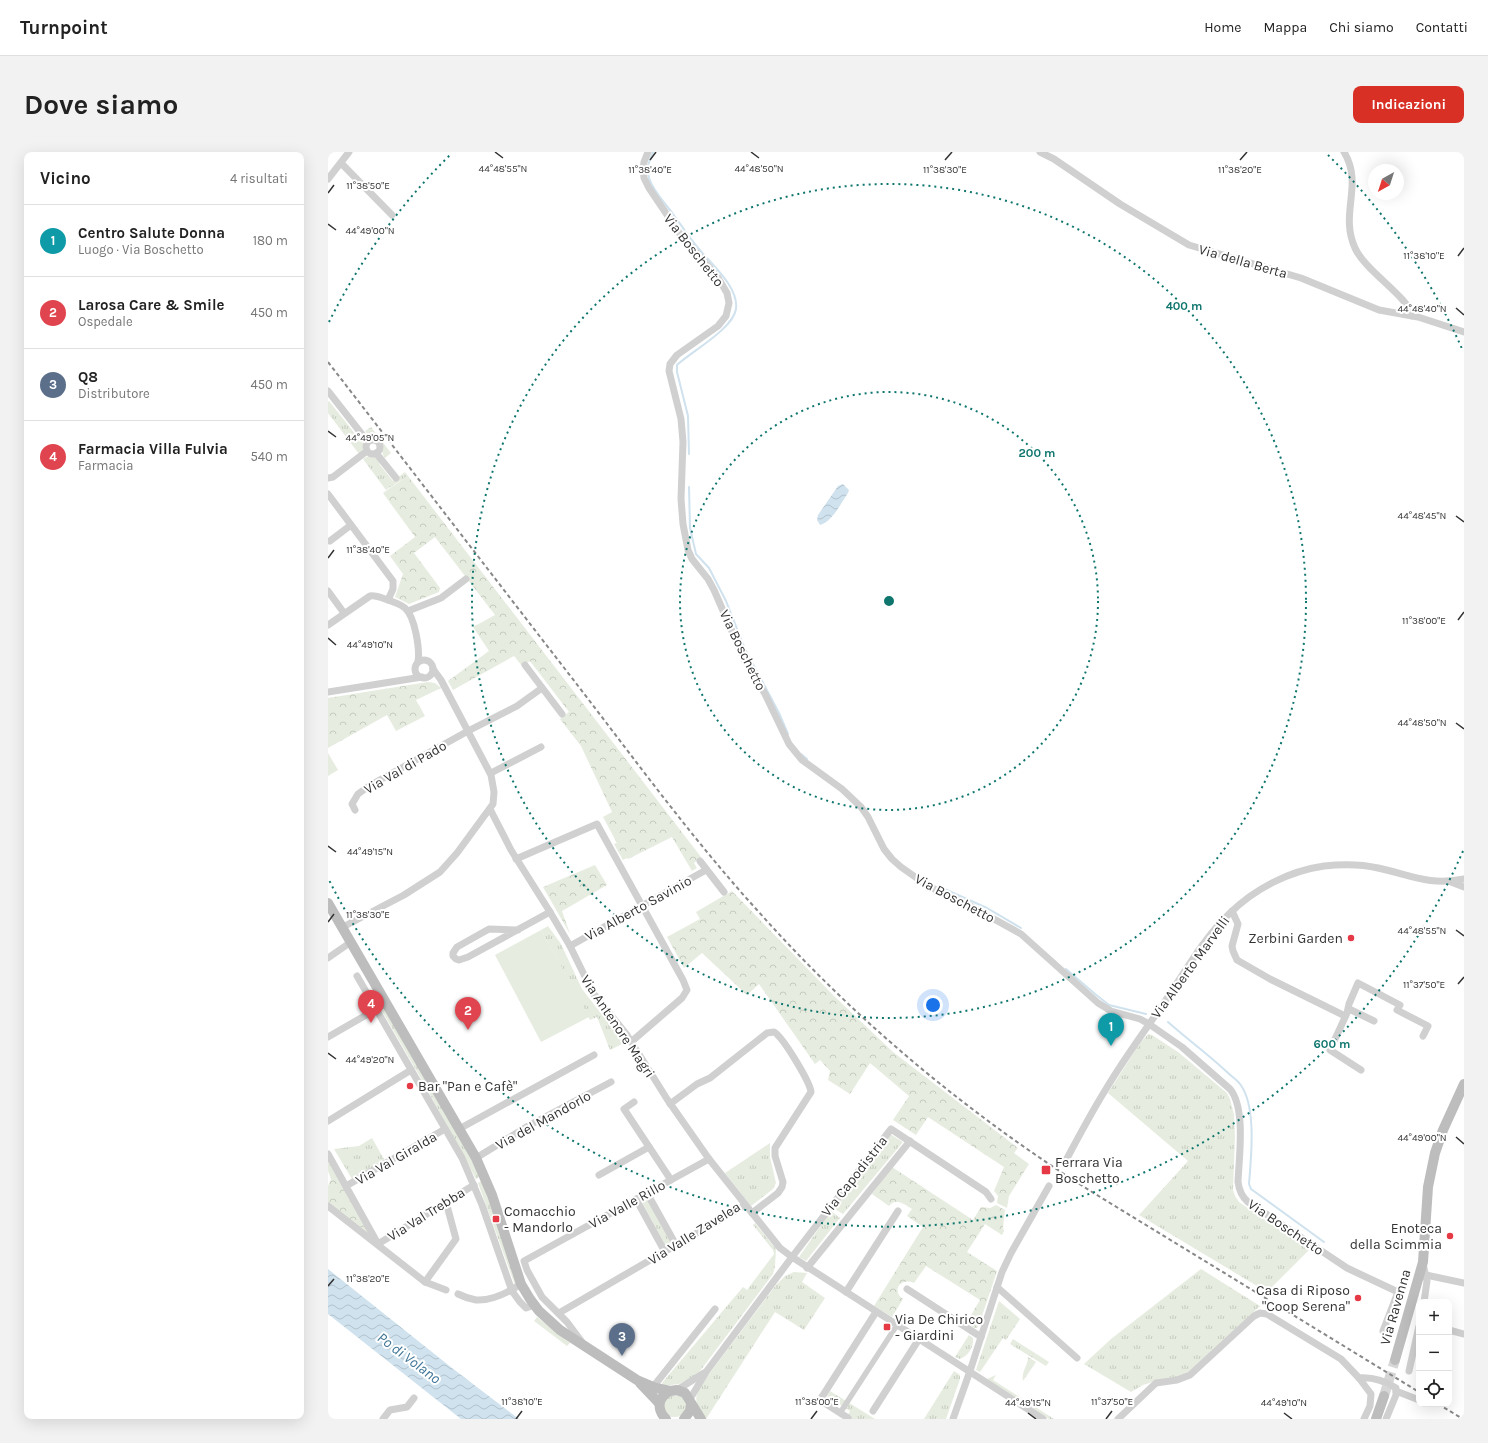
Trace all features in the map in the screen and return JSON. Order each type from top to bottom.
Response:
[{"type":"main road","points":[[329,907],[343,927],[476,1158],[492,1195],[521,1284],[534,1305],[560,1330],[637,1380],[653,1386],[685,1393],[701,1419]]},
{"type":"main road","name":"Via Ravenna","points":[[1395,1360],[1423,1262],[1428,1187],[1432,1165],[1439,1142],[1464,1084]]},
{"type":"main road","points":[[637,1380],[659,1406],[662,1415],[666,1419]]},
{"type":"main road","points":[[655,1419],[663,1395],[674,1390]]},
{"type":"main road","points":[[1376,1419],[1384,1396]]},
{"type":"main road","points":[[685,1419],[690,1411],[690,1402]]},
{"type":"street","points":[[328,179],[349,152]]},
{"type":"street","name":"Via Boschetto","points":[[648,152],[643,170],[644,178],[649,188],[680,234],[717,276],[726,293],[729,303],[726,316],[718,326],[677,355],[669,368],[669,375],[679,408],[682,425],[683,442],[681,499],[683,524],[688,550],[692,559],[708,579],[714,590],[741,652],[765,694],[789,744],[802,760],[842,789],[857,802],[868,817],[888,855],[906,871],[928,886],[974,908],[1021,934],[1090,997],[1105,1008],[1140,1019],[1149,1024],[1182,1047],[1233,1092],[1238,1107],[1240,1129],[1238,1186],[1240,1193],[1245,1199],[1347,1268],[1398,1292],[1383,1331]]},
{"type":"street","name":"Via della Berta","points":[[1040,152],[1050,156],[1105,194],[1189,245],[1300,278],[1379,310],[1412,316],[1464,332]]},
{"type":"street","points":[[1344,152],[1351,167],[1352,176],[1348,222],[1351,238],[1355,248],[1360,257],[1372,271],[1407,304],[1412,316]]},
{"type":"street","points":[[341,163],[392,215]]},
{"type":"street","points":[[328,391],[368,442]]},
{"type":"street","points":[[368,442],[374,440],[379,444],[380,448],[376,453]]},
{"type":"street","points":[[367,451],[366,447],[368,442]]},
{"type":"street","points":[[367,451],[372,454],[376,453]]},
{"type":"street","points":[[328,478],[336,475],[367,451]]},
{"type":"street","points":[[376,453],[396,478]]},
{"type":"street","points":[[328,494],[393,581],[393,589],[388,600]]},
{"type":"street","points":[[330,541],[351,525]]},
{"type":"street","points":[[408,611],[440,598],[466,580]]},
{"type":"street","points":[[328,591],[344,613]]},
{"type":"street","points":[[328,625],[370,596],[376,596],[400,604],[408,611],[412,619],[419,648],[428,662],[432,664],[433,668],[444,684],[491,773],[494,796],[490,809],[457,853],[440,872],[404,895],[343,927]]},
{"type":"street","points":[[419,648],[416,674],[425,677]]},
{"type":"street","points":[[401,680],[408,676],[417,665],[424,660],[428,662]]},
{"type":"street","points":[[525,665],[562,714]]},
{"type":"street","points":[[425,677],[432,672],[433,668]]},
{"type":"street","points":[[328,692],[425,677],[436,678],[444,684]]},
{"type":"street","points":[[468,731],[517,706],[542,688]]},
{"type":"street","name":"Via Val di Pado","points":[[355,810],[353,801],[363,790],[468,731]]},
{"type":"street","points":[[491,773],[541,747]]},
{"type":"street","name":"Via Antenore Magri","points":[[490,809],[516,859],[570,946],[593,993],[631,1042],[670,1104]]},
{"type":"street","points":[[516,859],[597,824],[683,980],[687,990],[684,995],[631,1042]]},
{"type":"street","name":"Via Alberto Savinio","points":[[700,861],[724,892]]},
{"type":"street","name":"Via Alberto Marvelli","points":[[1149,1024],[1207,938],[1232,911],[1259,890],[1278,880],[1298,872],[1318,867],[1338,865],[1379,868],[1430,882],[1463,879]]},
{"type":"street","name":"Via Alberto Savinio","points":[[570,946],[706,870]]},
{"type":"street","name":"Via Alberto Marvelli","points":[[1447,881],[1464,887]]},
{"type":"street","name":"Via Alberto Marvelli","points":[[1232,911],[1238,924],[1232,946],[1237,960],[1270,979],[1346,1016]]},
{"type":"street","points":[[518,930],[489,929],[454,950],[453,956],[459,960],[478,952],[518,930],[550,912]]},
{"type":"street","points":[[471,939],[478,952]]},
{"type":"street","points":[[328,958],[351,942]]},
{"type":"street","points":[[357,976],[462,1158],[482,1205],[512,1290],[526,1308],[534,1305]]},
{"type":"street","points":[[1361,1070],[1330,1050],[1349,1009],[1349,1004],[1358,983],[1400,1005],[1396,1010],[1428,1026],[1423,1036]]},
{"type":"street","points":[[328,1037],[386,1003]]},
{"type":"street","points":[[1349,1009],[1374,1021]]},
{"type":"street","points":[[1064,1162],[1106,1089],[1149,1024]]},
{"type":"street","points":[[670,1104],[697,1084],[710,1078],[767,1033],[772,1032],[777,1034],[795,1060],[809,1085],[811,1092],[775,1148],[775,1156],[783,1182],[781,1189],[752,1213]]},
{"type":"street","points":[[460,1129],[594,1055]]},
{"type":"street","points":[[328,1121],[411,1070]]},
{"type":"street","name":"Via del Mandorlo","points":[[476,1158],[528,1126],[612,1082]]},
{"type":"street","points":[[634,1102],[624,1109],[671,1180]]},
{"type":"street","name":"Via Valle Zavelea","points":[[559,1313],[746,1205],[709,1159],[670,1104]]},
{"type":"street","name":"Via Val Giralda","points":[[346,1186],[446,1129]]},
{"type":"street","name":"Via Capodistria","points":[[690,1402],[706,1372],[792,1257],[891,1129],[910,1142],[807,1268]]},
{"type":"street","points":[[910,1142],[986,1192],[991,1199]]},
{"type":"street","points":[[599,1175],[649,1147]]},
{"type":"street","points":[[328,1154],[378,1244]]},
{"type":"street","name":"Via Valle Rillo","points":[[559,1313],[542,1297],[527,1270],[524,1261],[709,1159]]},
{"type":"street","name":"Via Val Trebba","points":[[378,1244],[474,1185]]},
{"type":"street","points":[[953,1419],[1007,1261],[1049,1186]]},
{"type":"street","points":[[647,1193],[676,1245]]},
{"type":"street","points":[[636,1199],[665,1252]]},
{"type":"street","points":[[425,1282],[456,1239],[446,1202]]},
{"type":"street","points":[[746,1205],[777,1244],[807,1268],[1043,1419]]},
{"type":"street","points":[[328,1206],[425,1282],[446,1290]]},
{"type":"street","points":[[846,1292],[898,1211]]},
{"type":"street","name":"Via Ravenna","points":[[1423,1262],[1427,1281],[1424,1299]]},
{"type":"street","name":"Via Ravenna","points":[[1426,1275],[1464,1283]]},
{"type":"street","points":[[458,1294],[478,1300],[512,1290],[521,1284]]},
{"type":"street","points":[[997,1287],[1077,1358]]},
{"type":"street","points":[[908,1289],[981,1337]]},
{"type":"street","points":[[653,1386],[715,1309]]},
{"type":"street","points":[[848,1418],[820,1400],[876,1312]]},
{"type":"street","points":[[559,1313],[561,1321],[560,1330]]},
{"type":"street","points":[[559,1313],[585,1346]]},
{"type":"street","points":[[1118,1419],[1156,1383],[1177,1380],[1190,1375],[1254,1316],[1260,1313],[1267,1314],[1341,1358],[1369,1391],[1371,1397],[1370,1406],[1364,1419]]},
{"type":"street","points":[[840,1413],[897,1325]]},
{"type":"street","points":[[1452,1331],[1464,1334]]},
{"type":"street","name":"Via Ravenna","points":[[1409,1371],[1417,1335]]},
{"type":"street","points":[[873,1411],[919,1339]]},
{"type":"street","name":"Via Capodistria","points":[[674,1390],[706,1372]]},
{"type":"street","points":[[1359,1378],[1371,1378],[1386,1383],[1416,1399]]},
{"type":"street","points":[[1386,1419],[1395,1389]]},
{"type":"street","points":[[383,1419],[390,1410],[407,1407],[414,1398]]},
{"type":"green space","points":[[329,401],[364,443],[363,449],[359,454],[328,413]]},
{"type":"green space","points":[[371,427],[391,453],[385,458],[381,445],[365,431]]},
{"type":"green space","points":[[370,455],[378,457],[380,465],[393,481],[405,472],[408,476],[386,490],[363,459]]},
{"type":"green space","points":[[408,476],[701,857],[694,863],[697,868],[692,871],[672,837],[628,859],[623,860],[614,844],[617,843],[603,817],[612,812],[581,746],[560,719],[569,712],[530,661],[522,666],[514,656],[453,690],[448,681],[489,651],[473,627],[495,615],[435,537],[414,553],[440,588],[439,592],[409,604],[395,597],[403,574],[390,556],[415,537],[383,493]]},
{"type":"green space","points":[[428,682],[435,683],[441,688],[416,700],[425,716],[396,731],[387,715],[328,748],[328,698]]},
{"type":"green space","points":[[328,753],[338,770],[328,776]]},
{"type":"green space","points":[[595,865],[607,885],[562,911],[570,934],[543,887]]},
{"type":"green space","points":[[732,891],[834,996],[893,1052],[1018,1148],[1014,1153],[1029,1164],[1009,1196],[1007,1208],[997,1203],[998,1196],[994,1191],[1004,1167],[928,1117],[916,1135],[893,1120],[909,1096],[870,1063],[850,1094],[828,1080],[830,1071],[820,1060],[815,1064],[759,984],[747,995],[702,953],[684,968],[667,937],[700,919],[696,912]]},
{"type":"green space","points":[[548,926],[561,944],[582,989],[624,1043],[610,1050],[597,1017],[590,1020],[541,930]]},
{"type":"green space","points":[[541,930],[589,1017],[541,1042],[495,955]]},
{"type":"green space","points":[[386,1008],[453,1125],[480,1176],[476,1179],[382,1011]]},
{"type":"green space","points":[[1148,1034],[1152,1035],[1178,1052],[1227,1093],[1234,1115],[1235,1136],[1233,1190],[1235,1196],[1239,1202],[1309,1250],[1267,1292],[1139,1215],[1188,1161],[1108,1093],[1140,1043]]},
{"type":"green space","points":[[890,1134],[903,1142],[843,1214],[833,1208]]},
{"type":"green space","points":[[372,1138],[385,1161],[352,1179],[334,1149],[359,1146]]},
{"type":"green space","points":[[770,1143],[770,1157],[776,1183],[773,1189],[751,1206],[725,1173]]},
{"type":"green space","points":[[328,1159],[372,1238],[328,1204],[328,1186],[331,1179],[328,1171]]},
{"type":"green space","points":[[892,1167],[973,1220],[981,1207],[990,1208],[996,1205],[1005,1210],[1004,1231],[1002,1235],[985,1224],[967,1252],[997,1271],[977,1328],[974,1328],[967,1322],[980,1300],[926,1266],[914,1283],[908,1281],[900,1284],[898,1287],[899,1296],[903,1299],[892,1317],[874,1306],[923,1227],[907,1216],[912,1209],[903,1203],[894,1202],[889,1206],[872,1194]]},
{"type":"green space","points":[[482,1181],[517,1284],[515,1285],[478,1183]]},
{"type":"green space","points":[[647,1199],[671,1242],[665,1245],[642,1202]]},
{"type":"green space","points":[[831,1211],[840,1218],[806,1261],[799,1257]]},
{"type":"green space","points":[[755,1223],[776,1249],[773,1274],[697,1375],[679,1384],[662,1386],[662,1383],[743,1287],[747,1290],[774,1254],[773,1250],[753,1225]]},
{"type":"green space","points":[[1201,1269],[1260,1306],[1190,1371],[1177,1377],[1165,1378],[1143,1385],[1131,1392],[1084,1364],[1111,1339]]},
{"type":"green space","points":[[794,1272],[807,1273],[802,1282],[825,1298],[804,1330],[775,1312],[706,1419],[704,1419],[696,1400],[703,1382],[776,1285],[785,1276]]},
{"type":"green space","points":[[999,1301],[1020,1319],[1006,1340],[1003,1338],[980,1372],[976,1370]]},
{"type":"green space","points":[[537,1317],[570,1343],[567,1346],[534,1321]]},
{"type":"green space","points":[[969,1335],[973,1338],[973,1345],[970,1351],[966,1356],[960,1359],[955,1357]]},
{"type":"green space","points":[[1013,1339],[1049,1362],[1046,1366],[1010,1344]]},
{"type":"green space","points":[[1028,1357],[1036,1362],[1023,1381],[1023,1374]]},
{"type":"green space","points":[[954,1371],[960,1375],[960,1379],[946,1419],[924,1419]]},
{"type":"green space","points":[[996,1375],[993,1380],[1054,1419],[1049,1419],[987,1379]]},
{"type":"green space","points":[[830,1391],[875,1419],[846,1419],[850,1411],[827,1396]]},
{"type":"green space","points":[[675,1395],[679,1396],[685,1402],[685,1410],[679,1416],[675,1417],[671,1416],[665,1410],[664,1406],[665,1402],[671,1396]]},
{"type":"water","points":[[843,484],[849,490],[848,493],[832,516],[820,525],[817,520],[818,515],[838,486]]},
{"type":"water","name":"Po di Volano","points":[[328,1269],[452,1368],[519,1419],[461,1419],[328,1314]]},
{"type":"waterway","points":[[653,152],[648,168],[649,178],[653,188],[695,244],[729,284],[736,301],[736,309],[728,324],[720,332],[677,365],[677,372],[688,416],[689,454]]},
{"type":"waterway","points":[[689,487],[690,528],[696,554],[709,568],[726,601],[745,649],[779,713],[788,734]]},
{"type":"waterway","points":[[801,754],[807,759]]},
{"type":"waterway","points":[[940,887],[987,908],[1021,928]]},
{"type":"waterway","points":[[1066,969],[1109,1005],[1146,1014]]},
{"type":"waterway","points":[[1168,1022],[1237,1081],[1245,1094],[1249,1105],[1252,1132],[1249,1184],[1251,1189],[1324,1242]]},
{"type":"tunnel","points":[[1384,1396],[1395,1360]]},
{"type":"railway","points":[[328,362],[707,852],[757,910],[833,990],[873,1027],[957,1098],[1046,1162],[1092,1192],[1416,1390]]},
{"type":"railway","points":[[1443,1407],[1463,1419]]},
{"type":"place","name":"Zerbini Garden","points":[[1351,938]]},
{"type":"place","name":"Farmacia Villa Fulvia","points":[[371,1023]]},
{"type":"place","name":"Larosa Care & Smile","points":[[468,1030]]},
{"type":"place","name":"Centro Salute Donna","points":[[1111,1046]]},
{"type":"place","name":"Bar \"Pan e Cafè\"","points":[[410,1086]]},
{"type":"place","name":"Ferrara Via Boschetto","points":[[1046,1170]]},
{"type":"place","name":"Comacchio - Mandorlo","points":[[496,1219]]},
{"type":"place","name":"Enoteca della Scimmia","points":[[1450,1236]]},
{"type":"place","name":"Casa di Riposo \"Coop Serena\"","points":[[1358,1298]]},
{"type":"place","name":"Via De Chirico - Giardini","points":[[887,1327]]},
{"type":"place","name":"Q8","points":[[622,1356]]}]
